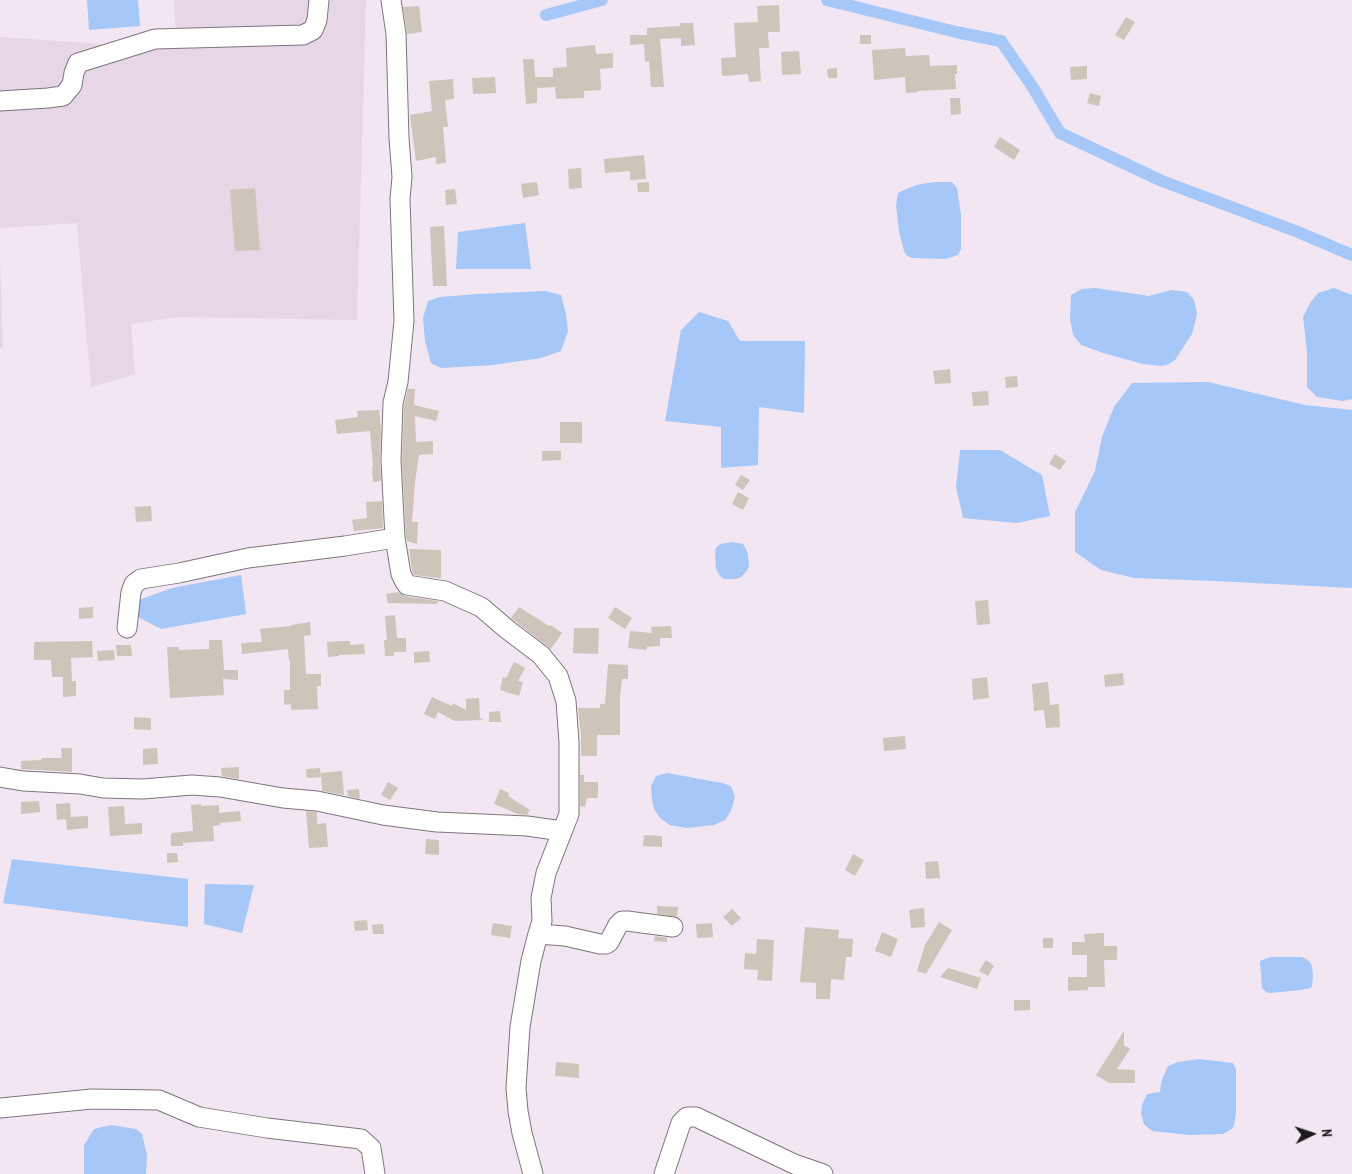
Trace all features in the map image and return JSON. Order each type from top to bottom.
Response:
[{"type":"street","points":[[0,101],[63,96],[72,85],[78,63],[155,39],[303,35],[313,30],[319,0]]},
{"type":"street","points":[[391,0],[396,34],[402,177],[400,199],[404,321],[398,382],[393,403],[391,460],[395,538],[401,574],[407,585],[446,591],[481,607],[541,655],[558,676],[566,701],[569,742],[569,814],[546,872],[541,898],[542,921],[520,1027],[516,1088],[520,1128],[533,1174]]},
{"type":"street","points":[[127,628],[131,592],[134,584],[141,579],[248,558],[395,538]]},
{"type":"street","points":[[0,777],[23,781],[80,784],[103,788],[143,789],[192,785],[220,787],[283,798],[317,801],[383,815],[428,821],[528,826],[562,831]]},
{"type":"street","points":[[538,934],[565,936],[606,944],[622,921],[674,927]]},
{"type":"street","points":[[0,1108],[92,1099],[159,1100],[199,1117],[267,1128],[361,1139],[371,1148],[375,1174]]},
{"type":"street","points":[[664,1174],[681,1123],[687,1117],[696,1117],[794,1164],[823,1174]]},
{"type":"shaded area","points":[[174,0],[366,0],[357,320],[178,317],[131,324],[135,374],[91,387],[77,223],[0,228],[0,37],[177,49]]},
{"type":"shaded area","points":[[0,257],[3,348],[0,347]]},
{"type":"water","points":[[87,0],[138,0],[140,26],[89,30]]},
{"type":"water","points":[[952,182],[957,188],[961,215],[961,249],[958,255],[946,259],[913,258],[907,256],[904,251],[899,231],[896,206],[898,193],[916,185]]},
{"type":"water","points":[[525,223],[531,269],[456,269],[458,232]]},
{"type":"water","points":[[1095,288],[1149,296],[1171,290],[1187,292],[1194,300],[1197,314],[1192,334],[1175,360],[1162,366],[1143,364],[1081,345],[1073,335],[1070,319],[1071,295],[1082,289]]},
{"type":"water","points":[[1334,288],[1352,295],[1352,399],[1343,401],[1317,397],[1307,387],[1307,352],[1303,317],[1318,293]]},
{"type":"water","points":[[546,291],[561,295],[566,314],[568,331],[561,351],[541,358],[493,365],[441,368],[431,363],[425,341],[423,318],[428,301],[440,297]]},
{"type":"water","points":[[699,312],[728,321],[740,341],[805,341],[804,413],[759,407],[758,465],[721,468],[721,427],[665,421],[681,330]]},
{"type":"water","points":[[1208,382],[1305,405],[1352,410],[1352,588],[1134,578],[1101,570],[1075,552],[1075,512],[1095,471],[1102,437],[1114,407],[1132,383]]},
{"type":"water","points":[[960,450],[1000,450],[1042,475],[1050,516],[1017,523],[963,518],[956,487]]},
{"type":"water","points":[[732,542],[743,544],[748,555],[749,567],[741,577],[725,579],[722,578],[716,569],[715,552],[720,544]]},
{"type":"water","points":[[241,575],[246,614],[161,629],[138,617],[136,601],[172,588]]},
{"type":"water","points":[[667,773],[731,786],[735,797],[731,811],[725,820],[714,825],[686,828],[670,825],[660,818],[654,809],[651,786],[656,776]]},
{"type":"water","points":[[12,859],[188,879],[188,927],[3,903]]},
{"type":"water","points":[[205,884],[254,885],[242,933],[204,924]]},
{"type":"water","points":[[1270,957],[1302,957],[1309,961],[1312,966],[1313,976],[1311,988],[1266,992],[1262,988],[1260,961]]},
{"type":"water","points":[[1199,1059],[1233,1063],[1236,1069],[1236,1113],[1232,1129],[1223,1134],[1189,1135],[1152,1131],[1144,1124],[1141,1114],[1142,1105],[1147,1094],[1160,1092],[1162,1079],[1168,1066],[1178,1062]]},
{"type":"water","points":[[111,1125],[136,1129],[142,1134],[147,1155],[146,1174],[84,1174],[84,1145],[94,1129]]},
{"type":"building","points":[[779,5],[780,32],[768,32],[769,48],[759,48],[761,81],[749,82],[748,74],[722,76],[721,58],[736,57],[734,23],[758,22],[757,6]]},
{"type":"building","points":[[419,6],[422,32],[407,34],[403,7]]},
{"type":"building","points":[[1126,17],[1135,22],[1124,40],[1115,35]]},
{"type":"building","points":[[680,23],[693,23],[695,45],[681,46],[681,38],[660,39],[664,87],[651,87],[649,61],[645,62],[644,44],[630,45],[630,35],[647,35],[647,28],[680,26]]},
{"type":"building","points":[[860,35],[871,35],[871,44],[860,44]]},
{"type":"building","points":[[595,45],[596,54],[613,53],[613,68],[600,69],[601,90],[584,91],[584,98],[556,99],[555,87],[537,88],[537,103],[526,104],[523,59],[534,59],[535,77],[553,77],[553,68],[567,67],[566,48]]},
{"type":"building","points":[[905,48],[906,56],[929,55],[930,66],[957,65],[957,74],[955,74],[956,89],[906,93],[905,77],[874,80],[872,50]]},
{"type":"building","points":[[799,51],[801,74],[782,75],[781,52]]},
{"type":"building","points":[[1087,66],[1087,79],[1071,80],[1070,67]]},
{"type":"building","points":[[837,68],[837,78],[828,78],[827,69]]},
{"type":"building","points":[[495,77],[496,93],[473,94],[472,78]]},
{"type":"building","points":[[453,79],[454,99],[445,100],[448,127],[443,127],[446,163],[436,164],[436,157],[416,161],[410,115],[432,111],[429,81]]},
{"type":"building","points":[[1090,93],[1101,96],[1099,106],[1087,103]]},
{"type":"building","points":[[950,98],[960,98],[961,114],[951,115]]},
{"type":"building","points":[[1000,137],[1020,150],[1014,160],[994,147]]},
{"type":"building","points":[[644,155],[646,179],[630,180],[630,171],[605,173],[604,159]]},
{"type":"building","points":[[581,168],[582,188],[569,189],[568,169]]},
{"type":"building","points":[[537,182],[539,195],[523,198],[521,184]]},
{"type":"building","points":[[649,182],[649,192],[638,192],[637,183]]},
{"type":"building","points":[[255,188],[260,250],[235,251],[230,190]]},
{"type":"building","points":[[455,189],[457,204],[446,205],[445,190]]},
{"type":"building","points":[[444,226],[447,286],[433,286],[430,227]]},
{"type":"building","points":[[950,369],[951,383],[935,384],[933,371]]},
{"type":"building","points":[[1017,376],[1018,387],[1006,388],[1005,377]]},
{"type":"building","points":[[408,389],[415,389],[414,405],[439,411],[436,421],[415,416],[416,442],[433,441],[433,454],[419,455],[412,522],[418,522],[417,544],[407,541],[406,537],[402,460],[404,405]]},
{"type":"building","points":[[988,391],[989,405],[973,406],[972,392]]},
{"type":"building","points":[[379,410],[381,481],[373,482],[370,431],[337,434],[335,420],[358,417],[357,411]]},
{"type":"building","points":[[560,422],[582,422],[582,443],[560,443]]},
{"type":"building","points":[[542,451],[561,451],[561,460],[542,461]]},
{"type":"building","points":[[1055,454],[1066,461],[1060,470],[1049,464]]},
{"type":"building","points":[[741,475],[750,480],[743,490],[735,485]]},
{"type":"building","points":[[738,492],[749,498],[743,510],[732,504]]},
{"type":"building","points":[[382,501],[383,528],[354,531],[352,520],[367,518],[366,502]]},
{"type":"building","points":[[151,506],[152,521],[136,522],[135,507]]},
{"type":"building","points":[[409,549],[441,550],[441,578],[414,575]]},
{"type":"building","points":[[398,592],[405,596],[438,601],[437,604],[388,603],[386,594]]},
{"type":"building","points":[[988,600],[990,624],[977,625],[975,601]]},
{"type":"building","points":[[93,607],[93,618],[79,619],[79,608]]},
{"type":"building","points":[[519,607],[562,633],[551,649],[511,618]]},
{"type":"building","points":[[615,607],[632,618],[625,629],[608,618]]},
{"type":"building","points":[[395,615],[397,638],[406,638],[406,652],[394,652],[394,656],[385,656],[384,640],[387,640],[385,616]]},
{"type":"building","points":[[310,622],[311,635],[304,636],[306,674],[321,674],[321,686],[317,686],[318,709],[291,710],[291,704],[284,705],[284,690],[290,690],[288,649],[242,654],[241,643],[262,642],[260,629]]},
{"type":"building","points":[[671,626],[672,638],[660,638],[660,646],[647,647],[646,650],[628,648],[630,631],[652,633],[651,627]]},
{"type":"building","points":[[574,628],[599,628],[598,654],[573,653]]},
{"type":"building","points":[[209,640],[222,640],[224,670],[238,670],[238,680],[223,679],[224,695],[170,698],[167,647],[179,647],[179,650],[209,649]]},
{"type":"building","points":[[92,641],[93,657],[71,658],[72,681],[76,681],[76,696],[63,697],[63,677],[52,677],[51,660],[34,660],[34,642]]},
{"type":"building","points":[[350,641],[350,645],[364,644],[365,654],[328,657],[327,642]]},
{"type":"building","points":[[116,645],[131,645],[132,656],[117,656]]},
{"type":"building","points":[[114,650],[115,660],[98,661],[97,651]]},
{"type":"building","points":[[429,651],[430,662],[414,663],[414,652]]},
{"type":"building","points":[[514,662],[525,668],[518,681],[523,682],[519,696],[500,690],[503,677],[506,678]]},
{"type":"building","points":[[608,664],[628,665],[628,679],[622,679],[620,735],[597,735],[597,756],[581,756],[578,708],[600,708],[600,704],[605,704]]},
{"type":"building","points":[[1123,673],[1124,685],[1105,687],[1104,675]]},
{"type":"building","points":[[987,677],[989,698],[973,700],[972,679]]},
{"type":"building","points":[[1048,682],[1050,705],[1059,704],[1060,727],[1046,728],[1044,710],[1034,711],[1032,684]]},
{"type":"building","points":[[432,697],[452,706],[453,703],[466,710],[466,699],[479,698],[480,718],[483,720],[455,721],[438,712],[435,719],[424,714]]},
{"type":"building","points":[[500,711],[501,722],[489,722],[489,712]]},
{"type":"building","points":[[134,717],[151,718],[151,730],[134,729]]},
{"type":"building","points":[[905,736],[906,749],[884,751],[883,738]]},
{"type":"building","points":[[61,748],[72,748],[72,772],[21,769],[21,761],[62,758]]},
{"type":"building","points":[[157,748],[158,764],[143,765],[143,749]]},
{"type":"building","points":[[239,767],[239,779],[222,776],[221,768]]},
{"type":"building","points":[[320,768],[321,777],[307,778],[306,769]]},
{"type":"building","points":[[342,771],[344,795],[322,791],[321,773]]},
{"type":"building","points":[[580,775],[584,775],[584,782],[598,782],[598,798],[587,798],[585,807],[580,806]]},
{"type":"building","points":[[388,782],[398,788],[390,800],[381,795]]},
{"type":"building","points":[[359,789],[360,799],[348,796],[347,790]]},
{"type":"building","points":[[500,789],[509,793],[508,796],[530,810],[527,815],[517,814],[494,804]]},
{"type":"building","points":[[39,801],[40,812],[21,814],[21,802]]},
{"type":"building","points":[[70,803],[71,817],[88,816],[88,828],[67,830],[66,819],[57,820],[56,804]]},
{"type":"building","points":[[201,804],[201,806],[219,805],[219,813],[240,811],[241,821],[220,823],[220,825],[213,826],[214,841],[183,843],[183,846],[171,846],[171,833],[193,831],[191,805]]},
{"type":"building","points":[[124,806],[125,824],[142,823],[142,834],[110,836],[108,807]]},
{"type":"building","points":[[306,811],[317,812],[317,824],[326,823],[328,847],[309,848]]},
{"type":"building","points":[[644,835],[662,836],[662,847],[643,846]]},
{"type":"building","points":[[426,839],[439,840],[439,855],[425,854]]},
{"type":"building","points":[[167,853],[177,853],[178,862],[167,863]]},
{"type":"building","points":[[853,854],[864,860],[855,876],[845,870]]},
{"type":"building","points":[[938,861],[940,878],[926,879],[925,862]]},
{"type":"building","points":[[657,906],[678,907],[677,917],[657,914]]},
{"type":"building","points":[[924,908],[925,927],[911,928],[909,910]]},
{"type":"building","points":[[732,909],[741,918],[732,926],[723,917]]},
{"type":"building","points":[[367,920],[368,930],[355,931],[354,921]]},
{"type":"building","points":[[939,922],[952,930],[926,974],[917,971],[925,945]]},
{"type":"building","points":[[493,923],[512,926],[510,938],[491,935]]},
{"type":"building","points":[[712,923],[713,937],[697,938],[696,924]]},
{"type":"building","points":[[383,924],[384,934],[373,934],[372,925]]},
{"type":"building","points":[[805,927],[839,930],[838,938],[853,939],[852,957],[846,957],[844,980],[831,979],[830,999],[816,999],[816,983],[800,982]]},
{"type":"building","points":[[882,932],[898,939],[891,957],[875,951]]},
{"type":"building","points":[[1104,933],[1104,946],[1117,946],[1117,960],[1104,960],[1105,987],[1088,987],[1088,990],[1068,991],[1068,977],[1087,977],[1087,955],[1072,955],[1072,942],[1085,942],[1084,934]]},
{"type":"building","points":[[655,936],[667,938],[667,942],[654,941]]},
{"type":"building","points":[[1043,938],[1053,938],[1053,948],[1043,948]]},
{"type":"building","points":[[757,939],[774,940],[772,981],[757,980],[758,970],[744,969],[745,953],[756,954]]},
{"type":"building","points":[[986,960],[994,966],[988,976],[979,971]]},
{"type":"building","points":[[948,968],[981,978],[977,989],[940,977]]},
{"type":"building","points":[[1014,1000],[1030,1000],[1030,1010],[1014,1011]]},
{"type":"building","points":[[1124,1031],[1124,1045],[1130,1049],[1117,1069],[1135,1070],[1135,1083],[1109,1083],[1096,1075]]},
{"type":"building","points":[[556,1062],[579,1064],[579,1078],[555,1076]]},
{"type":"waterway","points":[[546,15],[602,0]]},
{"type":"waterway","points":[[827,0],[956,32],[1001,41],[1032,86],[1060,133],[1162,181],[1298,232],[1352,255]]}]
